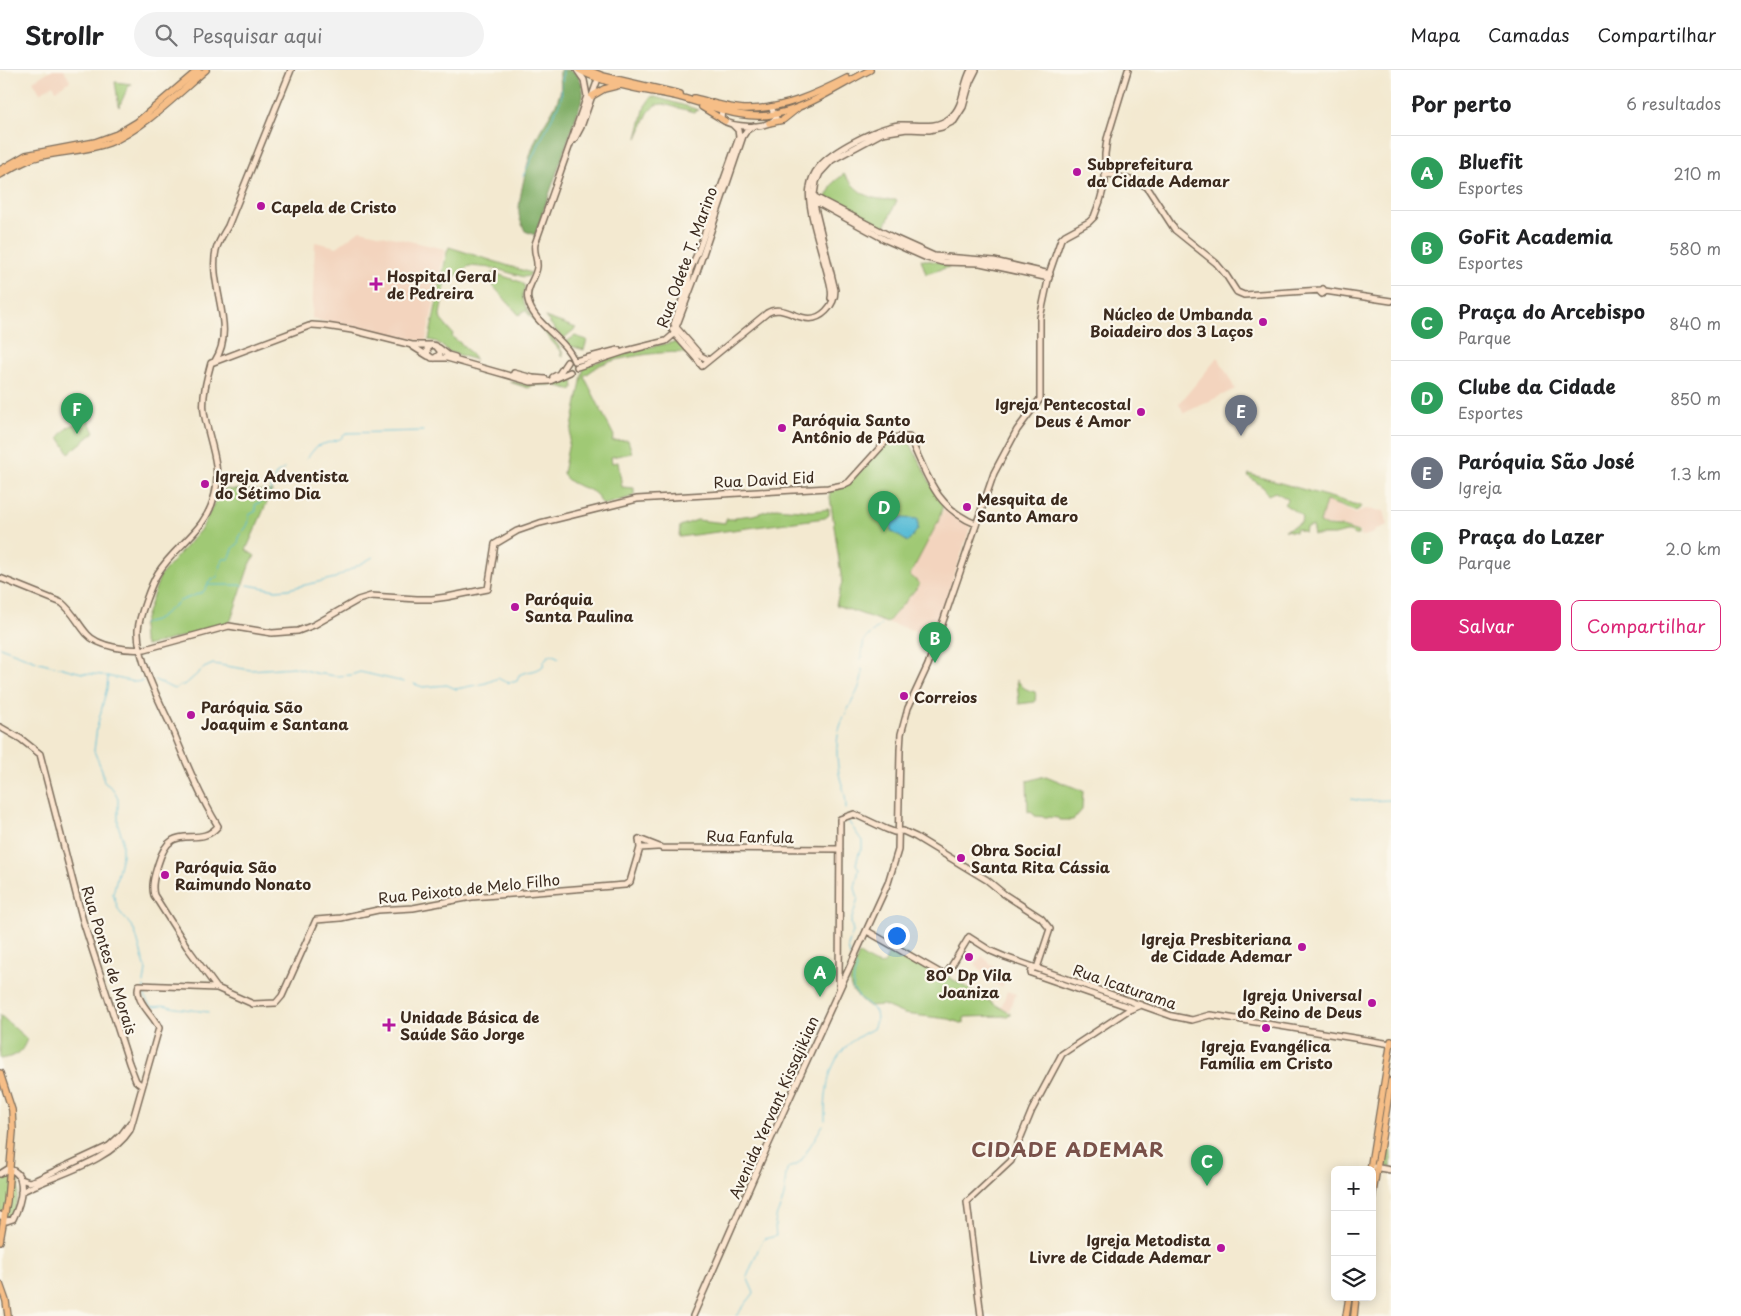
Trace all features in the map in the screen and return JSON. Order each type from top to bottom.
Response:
[{"type":"main road","points":[[0,175],[16,165],[35,158],[110,143],[135,130],[198,70]]},
{"type":"main road","points":[[0,170],[26,155],[112,137],[154,111],[206,70]]},
{"type":"main road","points":[[578,70],[622,84],[696,102],[721,111],[745,115],[775,115],[823,96],[870,70]]},
{"type":"main road","points":[[588,70],[599,77],[726,106],[747,109],[771,107],[804,99],[862,70]]},
{"type":"main road","points":[[592,96],[607,88],[622,84]]},
{"type":"main road","points":[[696,102],[725,121]]},
{"type":"main road","points":[[769,123],[783,120],[800,106]]},
{"type":"main road","points":[[1370,1166],[1391,1043]]},
{"type":"main road","points":[[0,1072],[12,1110],[13,1131],[0,1241]]},
{"type":"main road","points":[[1376,1174],[1391,1081]]},
{"type":"main road","points":[[0,1284],[8,1316]]},
{"type":"main road","points":[[1346,1316],[1348,1301]]},
{"type":"main road","points":[[1354,1316],[1356,1301]]},
{"type":"street","points":[[217,988],[155,897],[153,888],[161,854],[167,844],[184,837],[209,834],[218,826],[205,802],[153,688],[141,649],[138,629],[153,583],[165,563],[202,524],[215,494],[218,473],[204,410],[206,389],[213,362],[222,348],[222,315],[215,266],[216,250],[228,226],[291,70]]},
{"type":"street","points":[[412,345],[433,358],[448,358],[531,382],[550,381],[575,371],[572,354],[537,316],[527,297],[537,267],[534,253],[535,244],[586,96],[587,90],[584,80],[578,70]]},
{"type":"street","points":[[666,342],[680,341],[689,345],[702,366],[773,310],[782,310],[805,319],[823,314],[829,306],[832,295],[811,197],[815,174],[823,162],[869,134],[881,129],[898,126],[937,125],[951,117],[962,100],[971,70]]},
{"type":"street","points":[[811,197],[819,174],[828,164],[871,138],[899,129],[936,129],[954,121],[964,105],[970,82],[976,70]]},
{"type":"street","name":"Avenida Yervant Kissajikian","points":[[693,1316],[765,1152],[888,883],[898,850],[901,734],[910,702],[928,665],[998,464],[1017,430],[1040,399],[1040,318],[1049,276],[1061,239],[1083,226],[1094,216],[1103,194],[1106,174],[1105,154],[1107,139],[1128,70]]},
{"type":"street","points":[[568,149],[581,126],[599,77]]},
{"type":"street","points":[[726,106],[722,108],[721,117],[733,125],[744,127],[769,123],[775,119],[771,107]]},
{"type":"street","name":"Rua Odete T. Marino","points":[[575,363],[664,339],[675,329],[692,265],[739,137],[738,130],[733,125]]},
{"type":"street","name":"Rua Odete T. Marino","points":[[575,363],[666,342],[675,329],[698,270],[742,138],[747,130],[754,126]]},
{"type":"street","points":[[1106,174],[1138,182],[1147,187],[1175,230],[1216,263],[1237,292],[1252,294],[1323,291],[1391,301]]},
{"type":"street","points":[[811,197],[884,239],[927,258],[942,262],[980,262],[1049,276]]},
{"type":"street","points":[[698,270],[692,265],[700,262]]},
{"type":"street","points":[[213,362],[299,330],[326,326],[412,345],[432,345],[451,356],[533,378],[554,377],[559,374],[566,363]]},
{"type":"street","points":[[675,329],[703,358],[709,360]]},
{"type":"street","points":[[675,329],[680,341]]},
{"type":"street","points":[[432,345],[427,349],[428,355],[433,358]]},
{"type":"street","points":[[564,346],[566,369],[570,372]]},
{"type":"street","points":[[433,358],[440,354],[438,348]]},
{"type":"street","points":[[566,363],[575,363]]},
{"type":"street","name":"Rua David Eid","points":[[141,649],[229,626],[272,633],[298,631],[314,625],[358,600],[371,596],[432,599],[447,598],[488,589],[495,544],[517,531],[540,523],[637,499],[828,488],[843,485],[852,479],[883,443],[898,436],[909,437],[935,489],[944,502],[956,514],[976,524]]},
{"type":"street","points":[[0,578],[62,603],[94,641],[113,646],[141,649]]},
{"type":"street","name":"Rua Pontes de Morais","points":[[0,727],[28,744],[40,754],[83,921],[136,1081],[142,1086]]},
{"type":"street","points":[[839,991],[840,819],[854,814],[886,829],[898,832],[903,831],[916,837],[986,880],[1041,918],[1050,927],[1034,969],[991,951],[969,937],[949,970],[944,974],[867,930]]},
{"type":"street","points":[[640,848],[639,839],[660,847]]},
{"type":"street","name":"Rua Fanfula","points":[[640,848],[840,850]]},
{"type":"street","name":"Rua Peixoto de Melo Filho","points":[[217,988],[253,1004],[276,1002],[282,996],[316,920],[341,918],[378,910],[413,908],[472,897],[625,885],[630,882],[640,848]]},
{"type":"street","points":[[838,962],[851,964]]},
{"type":"street","name":"Rua Icaturama","points":[[1034,969],[1186,1020],[1210,1015],[1391,1043]]},
{"type":"street","name":"Rua Icaturama","points":[[1034,969],[1132,1008]]},
{"type":"street","points":[[21,1192],[109,1146],[122,1134],[132,1120],[159,1028],[140,999],[137,989],[140,984],[217,988]]},
{"type":"street","points":[[982,1316],[968,1200],[1011,1161],[1032,1110],[1062,1054],[1132,1008],[1140,1005]]},
{"type":"street","points":[[1377,1168],[1391,1170]]},
{"type":"street","points":[[0,1174],[10,1169],[21,1179],[37,1182]]},
{"type":"street","points":[[2,1217],[9,1221],[14,1218],[21,1192],[21,1179]]},
{"type":"shaded area","points":[[51,70],[64,70],[70,81],[56,90],[53,85],[40,93],[33,81]]},
{"type":"shaded area","name":"Hospital Geral de Pedreira","points":[[360,230],[445,249],[426,342],[312,319],[315,242],[337,247]]},
{"type":"shaded area","points":[[1218,357],[1235,389],[1184,413],[1179,404]]},
{"type":"shaded area","points":[[1326,501],[1356,514],[1364,509],[1384,511],[1388,525],[1375,530],[1374,533],[1361,537],[1361,532],[1342,526],[1320,524]]},
{"type":"shaded area","points":[[945,508],[971,525],[934,636],[888,623],[920,585],[910,575]]},
{"type":"shaded area","points":[[982,956],[1008,979],[1001,988],[975,965]]},
{"type":"shaded area","points":[[1007,991],[1016,994],[1009,1011],[1001,1008]]},
{"type":"green space","points":[[560,70],[576,73],[580,79],[583,97],[535,235],[525,231],[521,222],[519,213],[520,197],[534,143],[560,93]]},
{"type":"green space","points":[[115,82],[132,84],[128,87],[119,107]]},
{"type":"green space","points":[[652,96],[699,110],[694,112],[663,104],[655,105],[648,113],[637,138],[645,106]]},
{"type":"green space","points":[[844,174],[855,187],[866,195],[873,198],[897,200],[883,231],[825,199],[834,182]]},
{"type":"green space","points":[[449,247],[531,273],[529,276],[524,277],[493,268],[469,266],[445,285],[440,315],[441,320],[453,334],[452,337],[463,345],[476,360],[449,352],[437,342],[429,340]]},
{"type":"green space","points":[[921,259],[948,264],[949,267],[926,274]]},
{"type":"green space","points":[[494,273],[521,282],[525,288],[523,299],[526,307],[560,348],[562,353],[525,310],[519,315],[486,278]]},
{"type":"green space","points":[[545,317],[576,328],[563,339]]},
{"type":"green space","points":[[575,336],[587,340],[584,350],[568,345],[566,342]]},
{"type":"green space","points":[[675,342],[681,343],[690,354],[671,352],[619,359],[600,365],[584,376],[614,436],[612,441],[628,440],[632,453],[611,457],[612,463],[618,462],[622,487],[634,488],[634,495],[603,505],[595,493],[572,483],[563,473],[584,366],[644,348]]},
{"type":"green space","points":[[567,376],[573,382],[572,390],[554,385],[532,385],[528,388],[510,382],[527,385],[531,383],[553,382]]},
{"type":"green space","points":[[87,419],[95,432],[69,453],[59,437],[68,427]]},
{"type":"green space","points":[[908,439],[943,505],[938,522],[910,575],[920,584],[887,623],[836,605],[842,582],[829,490],[844,486],[888,440]]},
{"type":"green space","points":[[1249,474],[1361,506],[1355,511],[1326,501],[1320,523],[1358,532],[1358,535],[1346,532],[1335,535],[1314,535],[1312,526],[1306,528],[1305,532],[1296,529],[1295,532],[1285,530],[1301,523],[1302,516],[1284,504],[1288,499],[1275,492],[1268,495],[1264,488],[1248,476]]},
{"type":"green space","points":[[221,489],[272,491],[246,550],[255,556],[249,566],[231,620],[226,625],[146,646],[143,640],[142,627],[160,576],[202,528]]},
{"type":"green space","points":[[776,508],[812,511],[829,509],[829,515],[825,518],[679,537],[680,526],[697,520],[725,523],[726,519],[735,519],[735,517],[753,515]]},
{"type":"green space","points":[[1017,679],[1025,688],[1036,692],[1035,702],[1019,704]]},
{"type":"green space","points":[[1046,776],[1083,791],[1082,810],[1073,820],[1035,816],[1031,811],[1028,812],[1027,781]]},
{"type":"green space","points":[[889,945],[944,979],[947,976],[1011,1014],[1007,1016],[966,1017],[964,1018],[964,1024],[949,1019],[904,1014],[883,1005],[868,1006],[854,993],[851,987],[850,982],[853,971],[859,954],[876,964],[883,964],[887,958]]},
{"type":"green space","points":[[0,1015],[27,1039],[20,1052],[0,1059]]},
{"type":"green space","points":[[1385,1144],[1391,1145],[1391,1167],[1381,1165]]},
{"type":"green space","points":[[5,1173],[15,1173],[18,1179],[18,1195],[9,1219],[0,1212],[0,1177]]},
{"type":"water","points":[[886,511],[887,517],[918,519],[918,529],[908,542],[891,531],[890,520],[884,518],[883,512]]},
{"type":"waterway","points":[[523,176],[561,100],[563,70]]},
{"type":"waterway","points":[[306,459],[317,446],[340,439],[347,433],[423,431]]},
{"type":"waterway","points":[[143,624],[155,621],[180,601],[203,592],[208,582],[217,577],[223,559],[229,559],[234,547],[238,544],[240,534],[246,528],[249,515],[256,511],[255,505],[268,497],[276,474],[284,469]]},
{"type":"waterway","points":[[248,585],[276,590],[288,589],[335,578],[373,557]]},
{"type":"waterway","points":[[209,585],[243,585]]},
{"type":"waterway","points":[[861,659],[864,640],[881,625]]},
{"type":"waterway","points":[[0,647],[39,662],[82,673],[135,682],[142,681]]},
{"type":"waterway","points":[[414,684],[423,687],[447,685],[456,689],[486,683],[498,678],[502,681],[514,682],[517,681],[519,675],[537,670],[543,666],[548,656],[553,655],[559,658]]},
{"type":"waterway","points":[[155,680],[174,689],[187,683],[204,668],[213,664],[251,670],[294,667],[336,676],[360,672],[404,682]]},
{"type":"waterway","points":[[846,809],[845,796],[838,768],[837,740],[843,718],[860,685],[862,669]]},
{"type":"waterway","points":[[108,676],[94,751],[102,770],[104,782],[113,789],[118,799],[118,825],[122,837],[122,855],[113,894],[119,911],[133,928],[136,935],[146,970],[144,983]]},
{"type":"waterway","points":[[1351,799],[1362,801],[1391,800]]},
{"type":"waterway","points":[[848,821],[862,841],[862,849],[856,864],[859,869],[855,888],[858,898],[851,922],[853,932],[848,946],[850,957]]},
{"type":"waterway","points":[[825,1120],[827,1090],[833,1066],[839,1055],[848,1045],[873,1029],[877,1018],[876,1012],[853,989],[857,968],[855,964]]},
{"type":"waterway","points":[[144,987],[145,997],[152,1006],[159,1007],[164,1005],[208,1012]]},
{"type":"waterway","points":[[736,1316],[754,1293],[747,1277],[760,1245],[764,1239],[776,1236],[776,1218],[784,1196],[788,1168],[801,1161],[823,1125]]},
{"type":"place","name":"Subprefeitura da Cidade Ademar","points":[[1077,172]]},
{"type":"place","name":"Capela de Cristo","points":[[261,206]]},
{"type":"place","name":"Hospital Geral de Pedreira","points":[[376,284]]},
{"type":"place","name":"Núcleo de Umbanda Boiadeiro dos 3 Laços","points":[[1263,322]]},
{"type":"place","name":"Igreja Pentecostal Deus é Amor","points":[[1141,412]]},
{"type":"place","name":"Paróquia Santo Antônio de Pádua","points":[[782,428]]},
{"type":"place","name":"Praça do Lazer","points":[[77,434]]},
{"type":"place","name":"Paróquia São José","points":[[1241,436]]},
{"type":"place","name":"Igreja Adventista do Sétimo Dia","points":[[205,484]]},
{"type":"place","name":"Mesquita de Santo Amaro","points":[[967,507]]},
{"type":"place","name":"Clube da Cidade","points":[[884,532]]},
{"type":"place","name":"Paróquia Santa Paulina","points":[[515,607]]},
{"type":"place","name":"GoFit Academia","points":[[935,663]]},
{"type":"place","name":"Correios","points":[[904,696]]},
{"type":"place","name":"Paróquia São Joaquim e Santana","points":[[191,715]]},
{"type":"place","name":"Obra Social Santa Rita Cássia","points":[[961,858]]},
{"type":"place","name":"Paróquia São Raimundo Nonato","points":[[165,875]]},
{"type":"place","name":"Igreja Presbiteriana de Cidade Ademar","points":[[1302,947]]},
{"type":"place","name":"80º Dp Vila Joaniza","points":[[969,957]]},
{"type":"place","name":"Bluefit","points":[[820,997]]},
{"type":"place","name":"Igreja Universal do Reino de Deus","points":[[1372,1003]]},
{"type":"place","name":"Unidade Básica de Saúde São Jorge","points":[[389,1025]]},
{"type":"place","name":"Igreja Evangélica Família em Cristo","points":[[1266,1028]]},
{"type":"place","name":"Praça do Arcebispo","points":[[1207,1186]]},
{"type":"place","name":"Igreja Metodista Livre de Cidade Ademar","points":[[1221,1248]]},
{"type":"district","name":"CIDADE ADEMAR","points":[[1068,1149]]}]
